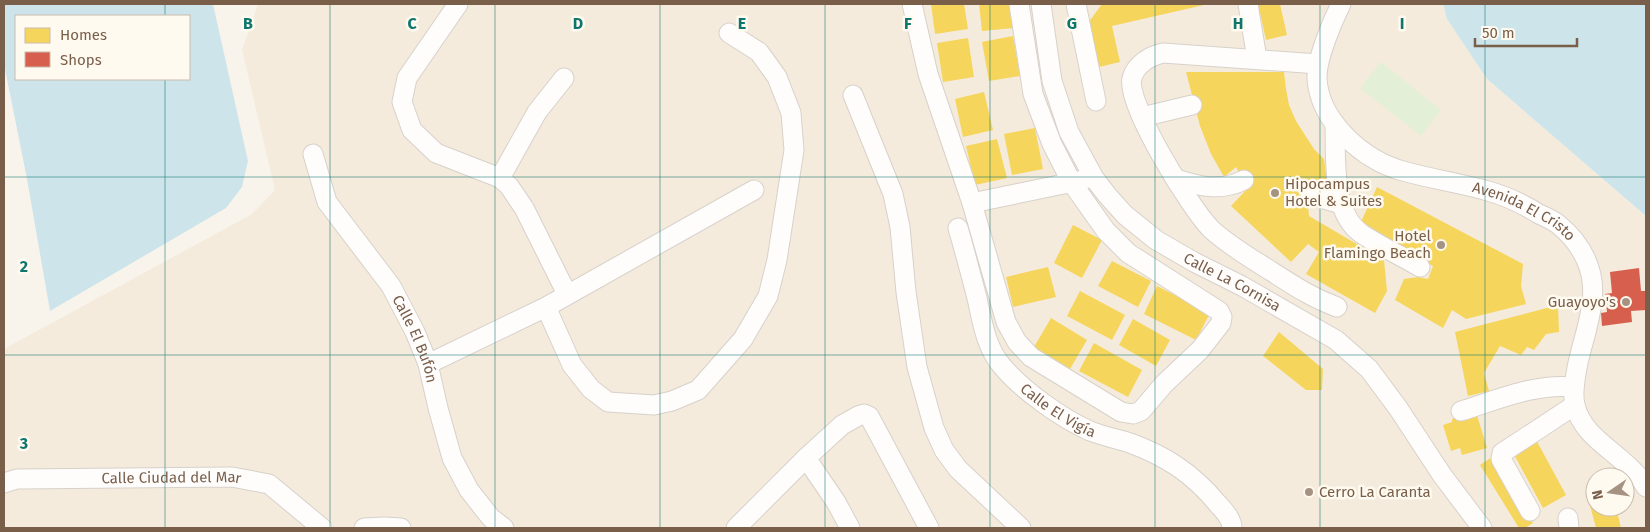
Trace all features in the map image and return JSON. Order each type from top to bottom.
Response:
[{"type":"street","points":[[458,4],[407,78],[402,102],[412,130],[436,153],[500,178],[509,186],[524,208],[567,294]]},
{"type":"street","points":[[912,4],[928,74],[972,203],[1006,322],[1017,342],[1031,357],[1121,412],[1132,414],[1141,411],[1164,384],[1200,350],[1221,324],[1222,317],[1218,311],[1128,253],[1106,231],[1072,182],[1052,144],[1033,94],[1019,4]]},
{"type":"street","name":"Calle La Cornisa","points":[[1041,4],[1052,81],[1069,132],[1094,178],[1107,195],[1125,215],[1156,240],[1242,286],[1336,340],[1369,369],[1398,408],[1442,475],[1482,528]]},
{"type":"street","points":[[1076,4],[1096,101]]},
{"type":"street","points":[[1248,4],[1257,59]]},
{"type":"street","name":"Avenida El Cristo","points":[[1341,4],[1318,64],[1317,80],[1324,106],[1335,124],[1353,143],[1377,160],[1401,171],[1488,191],[1520,203],[1558,224],[1575,240],[1587,259],[1592,282],[1592,302],[1578,364],[1574,396]]},
{"type":"street","points":[[546,307],[572,365],[591,389],[608,402],[654,405],[672,401],[698,390],[742,340],[768,296],[777,260],[794,150],[791,113],[777,77],[759,52],[728,33]]},
{"type":"street","points":[[1318,64],[1163,53],[1147,58],[1136,69],[1131,79],[1132,89],[1152,140],[1187,198],[1210,228],[1232,246],[1316,300],[1337,308]]},
{"type":"street","points":[[500,178],[537,112],[564,78]]},
{"type":"street","points":[[853,95],[893,194],[900,227],[906,292],[917,367],[934,428],[944,450],[958,469],[1021,528]]},
{"type":"street","points":[[1142,118],[1192,105]]},
{"type":"street","points":[[1335,124],[1336,164],[1341,204],[1345,215],[1361,233],[1420,267]]},
{"type":"street","name":"Calle El Bufón","points":[[313,154],[326,202],[392,286],[411,324],[428,364],[452,458],[469,490],[496,525]]},
{"type":"street","points":[[972,203],[1094,178]]},
{"type":"street","points":[[1176,179],[1200,186],[1219,187],[1236,184],[1244,180]]},
{"type":"street","points":[[428,364],[546,307],[754,190]]},
{"type":"street","points":[[1310,195],[1341,204]]},
{"type":"street","name":"Calle El Vigía","points":[[958,228],[988,340],[1000,364],[1017,383],[1062,415],[1091,431],[1132,444],[1188,472],[1206,489],[1227,514],[1233,526],[1232,528]]},
{"type":"street","points":[[1461,411],[1539,388],[1562,386],[1574,396],[1582,421],[1592,434],[1637,474],[1646,487]]},
{"type":"street","points":[[1530,511],[1501,459],[1501,455],[1574,396]]},
{"type":"street","points":[[736,528],[842,425],[864,414],[869,416],[929,528]]},
{"type":"street","points":[[806,458],[836,502],[850,528]]},
{"type":"street","name":"Calle Ciudad del Mar","points":[[4,483],[17,480],[232,477],[269,484],[320,528]]},
{"type":"street","points":[[364,528],[401,528]]},
{"type":"shaded area","points":[[258,4],[1443,4],[1447,19],[1487,79],[1646,216],[1646,528],[4,528],[4,349],[252,214],[275,190],[242,50]]},
{"type":"green space","points":[[1381,62],[1441,110],[1421,136],[1360,88]]},
{"type":"water","points":[[4,4],[213,4],[248,161],[242,187],[226,208],[50,311],[27,179],[4,64]]},
{"type":"water","points":[[1443,4],[1646,4],[1646,216],[1487,79],[1447,19]]},
{"type":"building: Homes","points":[[931,4],[964,4],[968,29],[935,34]]},
{"type":"building: Homes","points":[[979,4],[1011,4],[1014,28],[982,31]]},
{"type":"building: Homes","points":[[1102,4],[1204,5],[1112,26],[1120,62],[1099,67],[1088,23]]},
{"type":"building: Homes","points":[[1258,4],[1280,4],[1287,35],[1266,40]]},
{"type":"building: Homes","points":[[1013,36],[1020,76],[989,81],[982,42]]},
{"type":"building: Homes","points":[[968,38],[974,77],[943,82],[937,43]]},
{"type":"building: Homes","name":"Hipocampus Hotel & Suites","points":[[1186,72],[1284,72],[1289,105],[1296,121],[1314,149],[1324,159],[1328,187],[1306,186],[1309,216],[1384,260],[1387,291],[1375,313],[1306,274],[1319,252],[1308,244],[1291,262],[1231,206],[1248,188],[1236,167],[1224,177],[1211,154],[1200,126]]},
{"type":"building: Homes","points":[[984,92],[993,130],[963,137],[955,99]]},
{"type":"building: Homes","points":[[1035,128],[1043,169],[1012,175],[1004,134]]},
{"type":"building: Homes","points":[[997,139],[1007,178],[975,185],[966,146]]},
{"type":"building: Homes","name":"Hotel Flamingo Beach","points":[[1377,187],[1523,264],[1521,286],[1526,304],[1466,319],[1452,310],[1443,328],[1395,300],[1404,279],[1418,277],[1428,279],[1433,266],[1359,226]]},
{"type":"building: Homes","points":[[1073,225],[1102,240],[1082,278],[1054,263]]},
{"type":"building: Homes","points":[[1112,261],[1151,281],[1138,307],[1098,286]]},
{"type":"building: Homes","points":[[1048,267],[1056,297],[1013,307],[1006,277]]},
{"type":"building: Homes","points":[[1157,286],[1210,313],[1196,340],[1144,314]]},
{"type":"building: Homes","points":[[1080,291],[1125,315],[1112,340],[1067,316]]},
{"type":"building: Homes","points":[[1558,305],[1559,332],[1546,334],[1534,350],[1527,347],[1521,355],[1500,346],[1484,373],[1489,391],[1468,396],[1455,332]]},
{"type":"building: Homes","points":[[1051,318],[1087,340],[1070,369],[1034,347]]},
{"type":"building: Homes","points":[[1133,319],[1170,340],[1156,366],[1119,345]]},
{"type":"building: Homes","points":[[1279,332],[1323,369],[1322,390],[1306,390],[1263,356]]},
{"type":"building: Homes","points":[[1094,343],[1142,370],[1128,397],[1079,371]]},
{"type":"building: Homes","points":[[1476,412],[1487,448],[1462,455],[1460,448],[1451,451],[1443,425],[1452,422],[1452,419]]},
{"type":"building: Homes","points":[[1534,436],[1566,495],[1543,508],[1511,449]]},
{"type":"building: Homes","points":[[1492,457],[1533,523],[1525,528],[1519,528],[1480,465]]},
{"type":"building: Homes","points":[[1593,517],[1618,517],[1621,528],[1596,528]]},
{"type":"building: Shops","name":"Guayoyo's","points":[[1639,268],[1641,291],[1646,291],[1646,310],[1631,311],[1632,322],[1602,326],[1601,313],[1607,312],[1605,294],[1612,293],[1610,272]]},
{"type":"place","name":"Hipocampus Hotel & Suites","points":[[1275,193]]},
{"type":"place","name":"Hotel Flamingo Beach","points":[[1441,245]]},
{"type":"place","name":"Guayoyo's","points":[[1626,302]]},
{"type":"place","name":"Cerro La Caranta","points":[[1309,492]]}]
